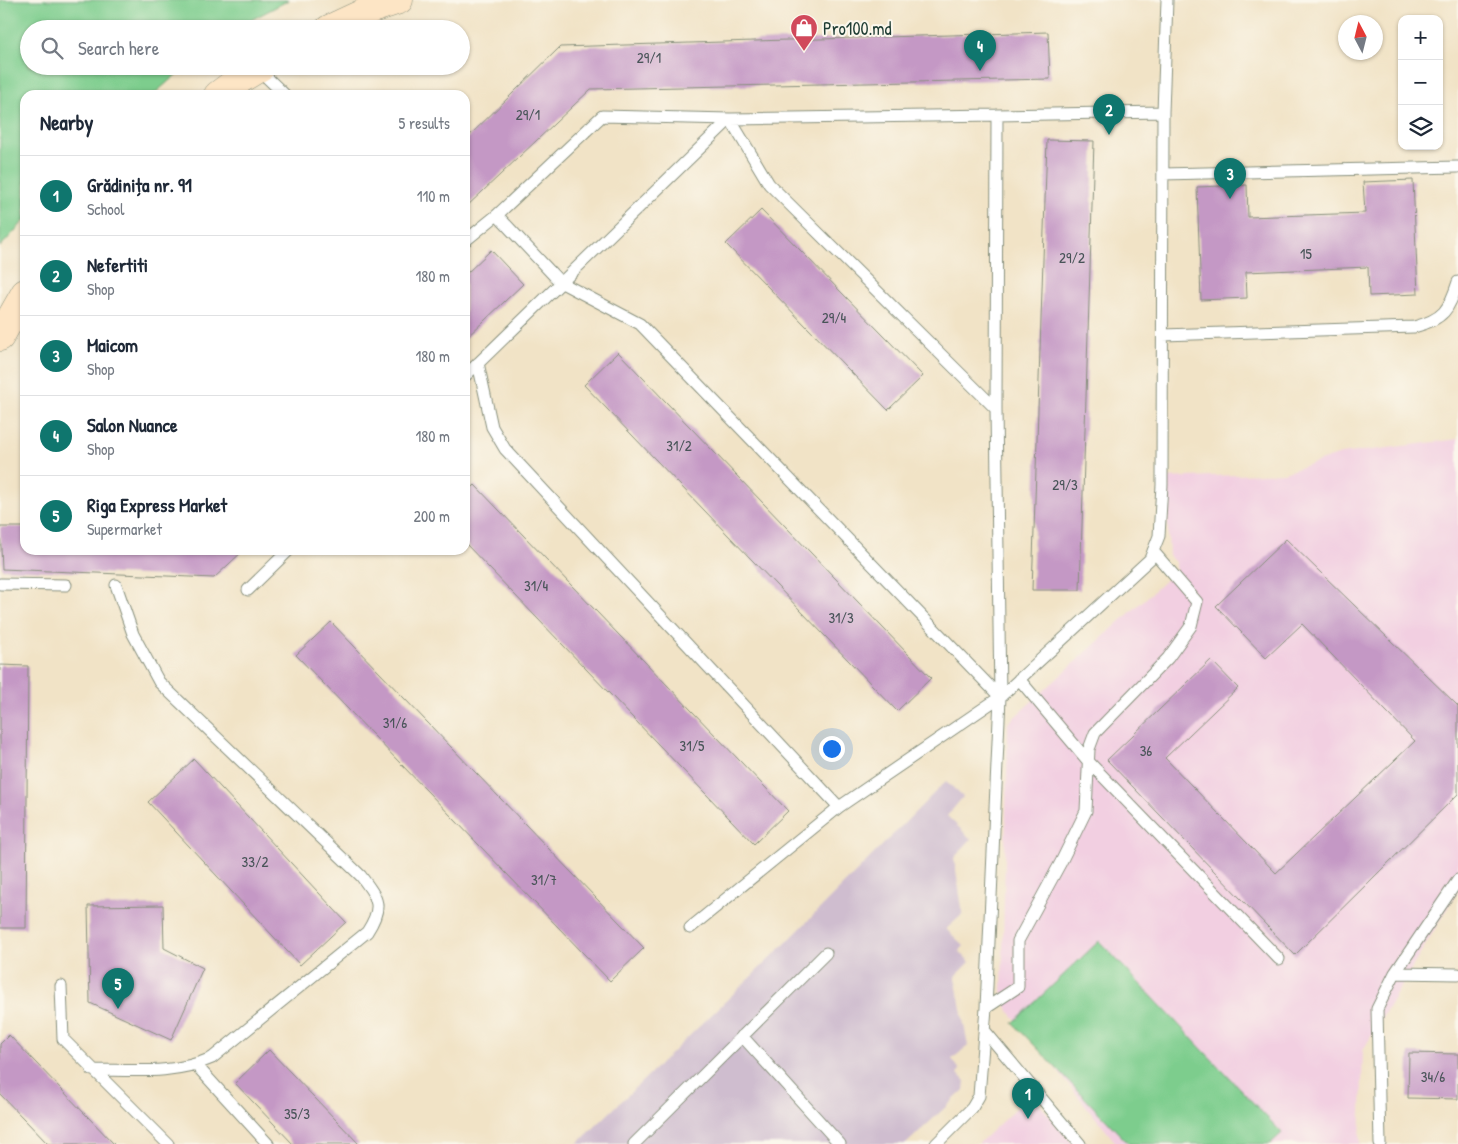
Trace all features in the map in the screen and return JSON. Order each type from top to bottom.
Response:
[{"type":"main road","points":[[349,20],[372,9],[399,0]]},
{"type":"main road","points":[[225,90],[247,75]]},
{"type":"main road","points":[[0,336],[20,302]]},
{"type":"lane","points":[[690,928],[839,807],[1000,697],[1150,559],[1159,536],[1162,485],[1163,112],[1166,0]]},
{"type":"lane","points":[[267,75],[281,90]]},
{"type":"lane","points":[[470,237],[602,116],[730,119],[1163,112]]},
{"type":"lane","points":[[936,1144],[972,1108],[979,1096],[985,1031],[1000,697],[996,409],[997,115]]},
{"type":"lane","points":[[470,371],[730,119]]},
{"type":"lane","points":[[730,119],[769,184],[996,409]]},
{"type":"lane","points":[[1163,174],[1458,167]]},
{"type":"lane","points":[[496,214],[560,282],[640,324],[1000,697]]},
{"type":"lane","points":[[1163,335],[1414,327],[1430,323],[1442,314],[1452,303],[1458,282]]},
{"type":"lane","points":[[478,363],[492,427],[505,448],[839,807]]},
{"type":"lane","points":[[986,1008],[1018,987],[1018,941],[1086,811],[1089,750],[1095,733],[1168,658],[1190,626],[1197,602],[1153,551]]},
{"type":"lane","points":[[248,590],[284,555]]},
{"type":"lane","points":[[0,584],[66,585]]},
{"type":"lane","points":[[92,1070],[170,1070],[196,1065],[212,1058],[367,932],[374,922],[377,910],[376,897],[361,876],[159,682],[132,634],[116,585]]},
{"type":"lane","points":[[1019,679],[1088,761],[1279,959]]},
{"type":"lane","points":[[1380,1144],[1377,1009],[1395,972],[1458,880]]},
{"type":"lane","points":[[634,1144],[826,953]]},
{"type":"lane","points":[[1395,972],[1458,974]]},
{"type":"lane","points":[[62,986],[63,1039],[168,1144]]},
{"type":"lane","points":[[985,1031],[1080,1144]]},
{"type":"lane","points":[[742,1036],[840,1144]]},
{"type":"lane","points":[[196,1065],[268,1144]]},
{"type":"shaded area","points":[[1458,439],[1458,890],[1363,1050],[1360,1144],[1117,1144],[1007,1009],[1002,991],[1008,723],[1176,571],[1175,562],[1169,556],[1166,478],[1284,473],[1341,454]]},
{"type":"shaded area","points":[[946,781],[963,797],[947,816],[971,839],[954,858],[963,914],[946,929],[964,946],[959,951],[970,962],[955,977],[968,1046],[952,1059],[960,1070],[957,1073],[965,1081],[964,1090],[906,1144],[577,1144],[785,944]]},
{"type":"shaded area","points":[[1031,1094],[1073,1144],[978,1144]]},
{"type":"green space","points":[[0,0],[289,0],[251,20],[20,20],[20,75],[176,75],[159,90],[20,90],[20,225],[0,247]]},
{"type":"green space","points":[[1099,941],[1282,1133],[1270,1144],[1129,1144],[1013,1023]]},
{"type":"building","points":[[1048,32],[1050,79],[591,89],[470,203],[470,135],[560,47]]},
{"type":"building","points":[[1047,140],[1094,141],[1080,590],[1032,590]]},
{"type":"building","points":[[1413,180],[1418,294],[1369,296],[1368,267],[1246,272],[1247,298],[1201,300],[1197,187],[1247,185],[1248,217],[1365,213],[1363,182]]},
{"type":"building","points":[[761,210],[923,376],[888,410],[726,244]]},
{"type":"building","points":[[491,250],[523,284],[470,334],[470,270]]},
{"type":"building","points":[[618,352],[931,678],[897,711],[584,385]]},
{"type":"building","points":[[475,485],[788,811],[754,844],[470,548],[470,490]]},
{"type":"building","points":[[0,527],[20,527],[20,555],[239,555],[214,578],[2,569]]},
{"type":"building","points":[[1286,539],[1458,706],[1458,794],[1295,955],[1107,760],[1211,660],[1238,688],[1165,758],[1276,873],[1415,741],[1302,624],[1266,658],[1216,606]]},
{"type":"building","points":[[331,622],[644,948],[610,981],[296,655]]},
{"type":"building","points":[[0,665],[28,666],[26,928],[0,928]]},
{"type":"building","points":[[194,759],[346,922],[300,965],[148,802]]},
{"type":"building","points":[[163,905],[164,948],[203,968],[171,1040],[90,1003],[88,906]]},
{"type":"building","points":[[9,1035],[114,1144],[48,1144],[0,1094],[0,1044]]},
{"type":"building","points":[[269,1050],[359,1144],[293,1144],[235,1083]]},
{"type":"building","points":[[1409,1053],[1458,1054],[1458,1099],[1408,1098]]},
{"type":"place","name":"Pro100.md","points":[[804,52]]},
{"type":"place","name":"Salon Nuance","points":[[980,71]]},
{"type":"place","name":"Nefertiti","points":[[1109,135]]},
{"type":"place","name":"Maicom","points":[[1230,199]]},
{"type":"place","name":"Riga Express Market","points":[[118,1009]]},
{"type":"place","name":"Grădinița nr. 91","points":[[1028,1119]]}]
